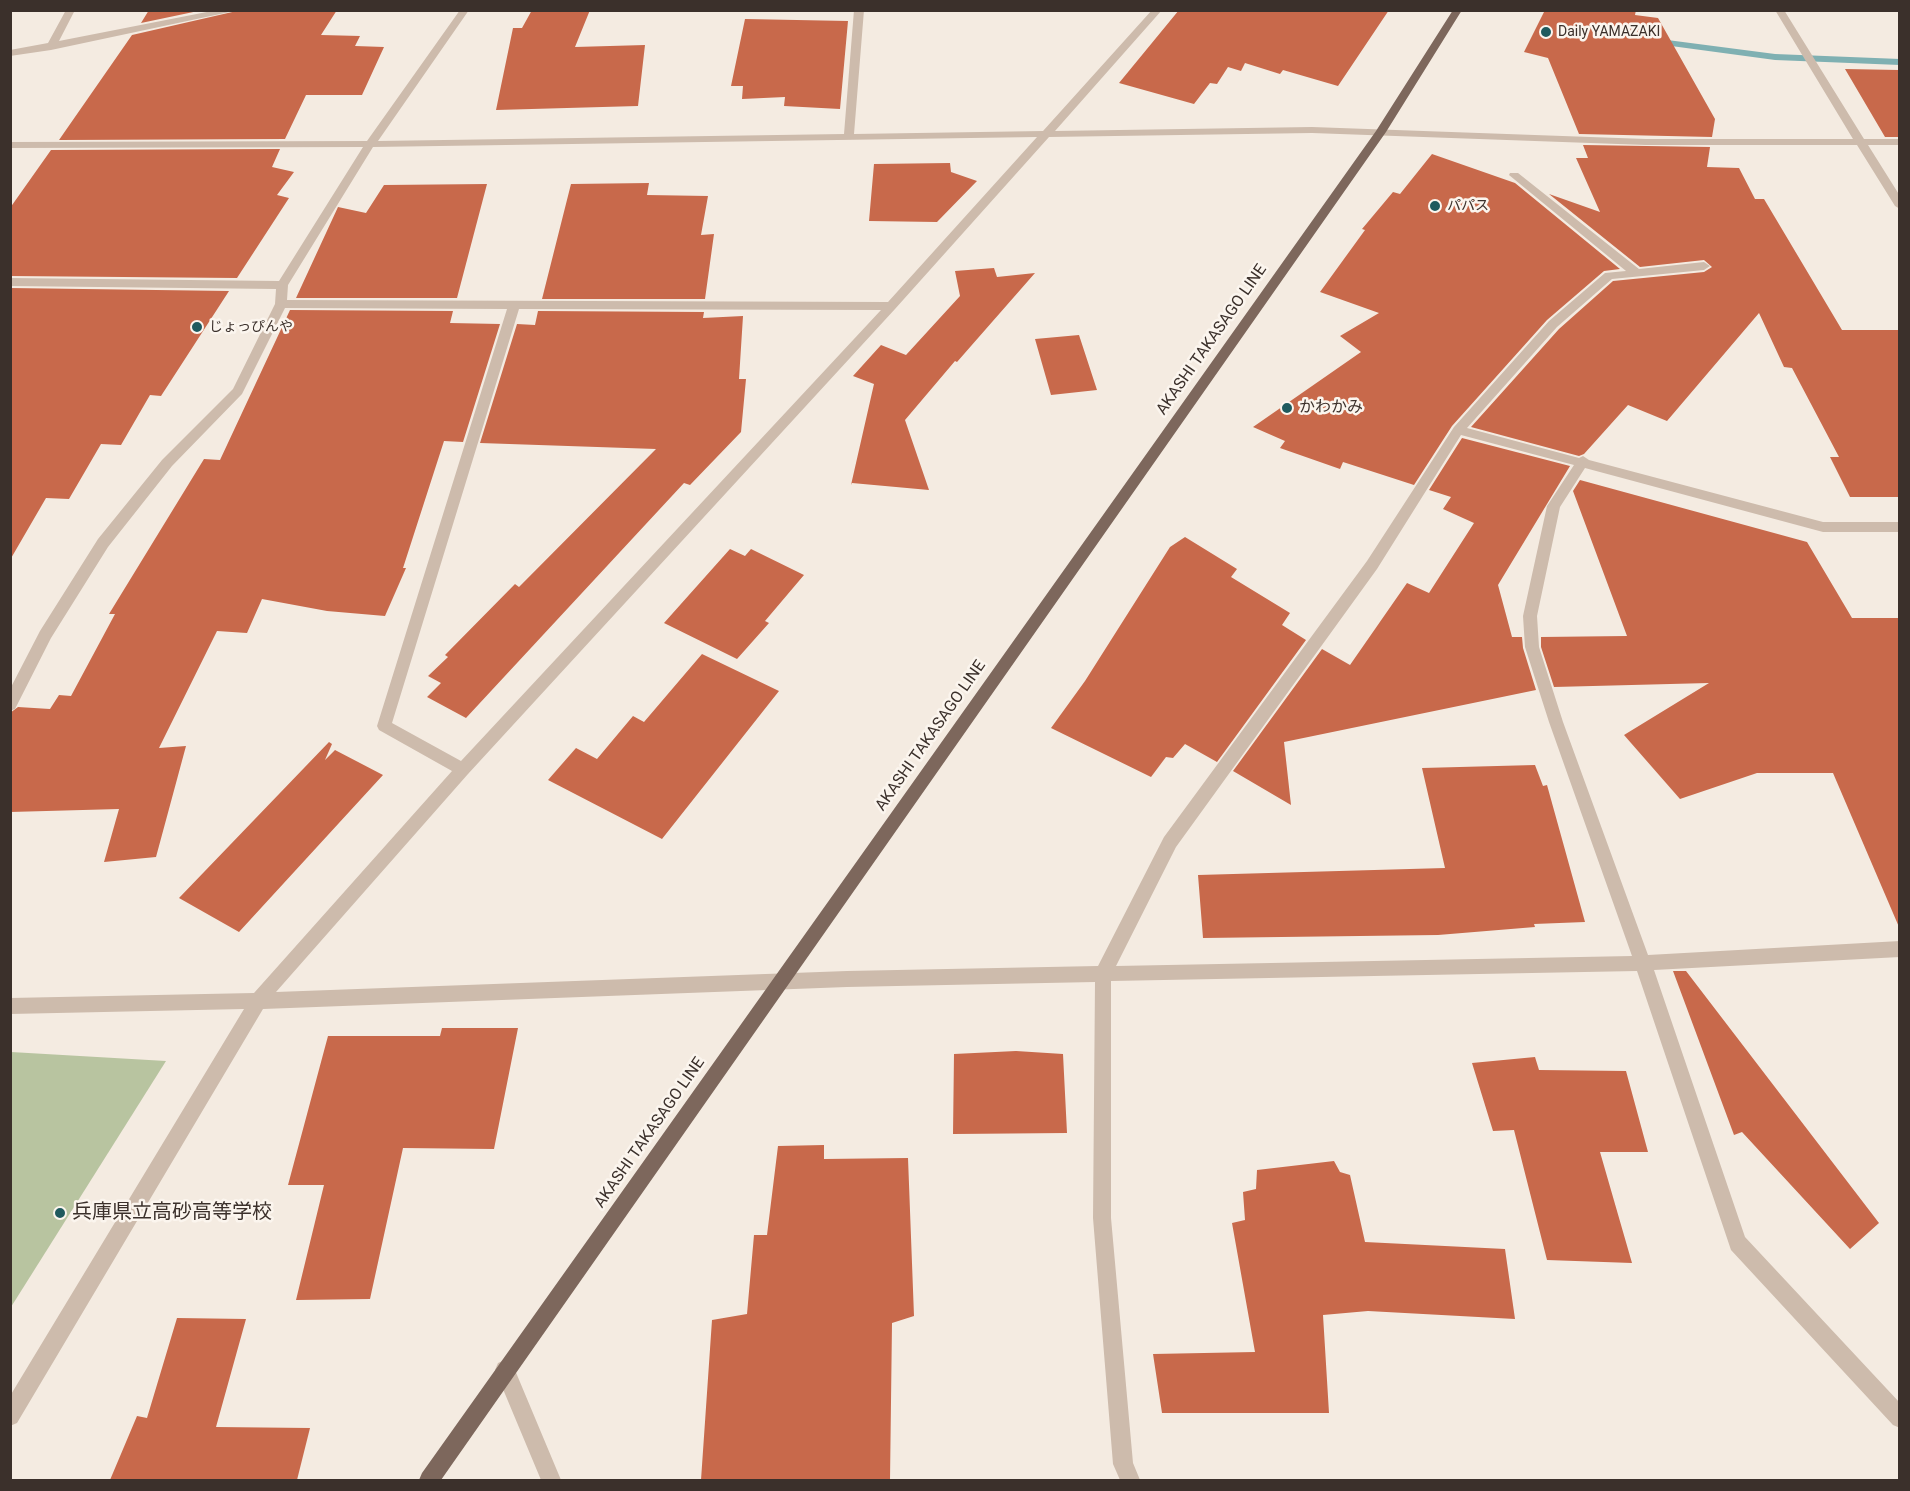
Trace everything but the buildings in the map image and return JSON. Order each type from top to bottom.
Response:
[{"type":"main road","name":"AKASHI TAKASAGO LINE","points":[[429,1480],[779,981],[1381,132],[1458,10]]},
{"type":"street","points":[[51,46],[71,10]]},
{"type":"street","points":[[10,53],[235,10]]},
{"type":"street","points":[[10,705],[45,635],[103,543],[160,471],[238,391],[281,304],[282,285],[370,144],[465,10]]},
{"type":"street","points":[[849,137],[859,10]]},
{"type":"street","points":[[10,1416],[258,1001],[463,769],[891,306],[1044,133],[1158,10]]},
{"type":"street","points":[[1779,10],[1899,206]]},
{"type":"street","points":[[10,145],[370,144],[1312,130],[1646,142],[1899,142]]},
{"type":"street","points":[[1514,175],[1636,273]]},
{"type":"street","points":[[1130,1480],[1123,1464],[1102,1218],[1103,974],[1170,842],[1372,565],[1458,430],[1553,324],[1609,276],[1704,266]]},
{"type":"street","points":[[10,282],[282,285]]},
{"type":"street","points":[[281,304],[891,306]]},
{"type":"street","points":[[463,769],[384,726],[514,306]]},
{"type":"street","points":[[1458,430],[1823,527],[1899,527]]},
{"type":"street","points":[[1583,462],[1554,506],[1530,616],[1532,648],[1556,722],[1643,963],[1738,1243],[1899,1418]]},
{"type":"street","points":[[10,1006],[258,1001],[779,981],[1643,963],[1899,949]]},
{"type":"street","points":[[505,1370],[551,1480]]},
{"type":"green space","points":[[10,1052],[166,1061],[11,1307]]},
{"type":"waterway","points":[[1652,41],[1775,57],[1900,62]]},
{"type":"place","name":"Daily YAMAZAKI","points":[[1546,32]]},
{"type":"place","name":"パパス","points":[[1435,206]]},
{"type":"place","name":"じょっぴんや","points":[[197,327]]},
{"type":"place","name":"かわかみ","points":[[1287,408]]},
{"type":"place","name":"兵庫県立高砂高等学校","points":[[60,1213]]}]
